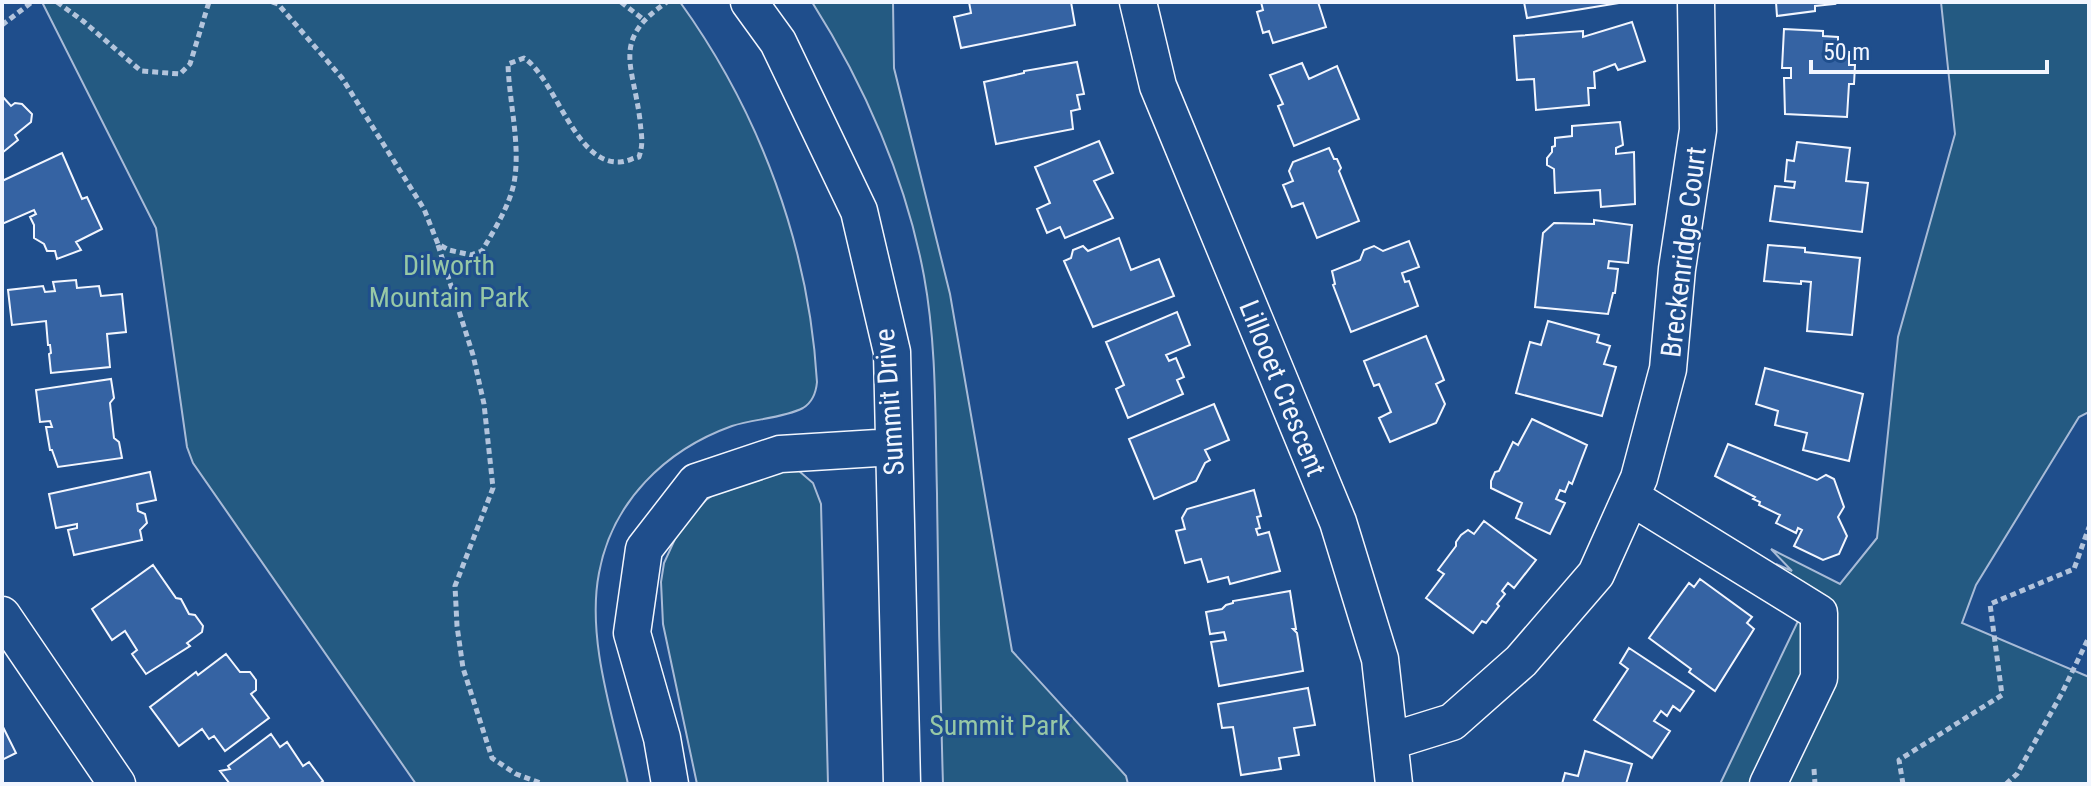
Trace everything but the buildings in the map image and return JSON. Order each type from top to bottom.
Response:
[{"type":"street","name":"Summit Drive","points":[[749,2],[778,42],[859,211],[892,352],[902,784]]},
{"type":"street","name":"Lillooet Crescent","points":[[1138,2],[1158,86],[1338,522],[1380,659],[1394,784]]},
{"type":"street","name":"Breckenridge Court","points":[[1391,741],[1452,722],[1521,661],[1596,574],[1639,478],[1668,369],[1677,269],[1698,130],[1696,2]]},
{"type":"street","points":[[670,784],[662,738],[632,633],[644,549],[696,482],[780,454],[894,447]]},
{"type":"street","points":[[1631,497],[1819,613],[1819,678],[1768,784]]},
{"type":"street","points":[[2,615],[117,784]]},
{"type":"path","points":[[2,25],[32,2]]},
{"type":"path","points":[[57,2],[141,71],[180,74],[190,64],[209,2]]},
{"type":"path","points":[[272,2],[278,4],[342,78],[424,209],[438,244],[473,355],[484,404],[493,488],[455,586],[463,668],[492,758],[516,774],[543,784]]},
{"type":"path","points":[[621,2],[644,20]]},
{"type":"path","points":[[438,244],[471,255],[482,251],[504,211],[514,184],[516,162],[508,64],[524,58],[537,66],[579,138],[605,160],[621,162],[639,157],[644,142],[637,94],[630,72],[630,42],[644,20],[667,2]]},
{"type":"path","points":[[1903,784],[1899,760],[2002,695],[1990,604],[2074,569],[2089,527]]},
{"type":"path","points":[[2006,784],[2017,774],[2089,637]]},
{"type":"green space","name":"Dilworth Mountain Park","points":[[42,2],[680,2],[734,89],[776,183],[803,281],[817,382],[813,397],[803,408],[732,426],[685,449],[645,482],[616,523],[599,573],[596,625],[603,679],[628,784],[416,784],[193,463],[187,447],[156,228]]},
{"type":"green space","name":"Summit Park","points":[[812,2],[893,2],[894,68],[950,294],[1012,651],[1126,776],[1128,784],[943,784],[935,384],[924,276],[906,204],[881,133],[849,66]]},
{"type":"green space","points":[[1941,2],[2089,2],[2089,412],[2079,417],[1976,585],[1962,623],[2089,677],[2089,784],[1720,784],[1800,617],[1786,572],[1776,564],[1792,571],[1771,549],[1840,584],[1877,538],[1898,337],[1955,134]]},
{"type":"green space","points":[[799,471],[813,483],[821,504],[828,784],[697,784],[663,624],[661,582],[664,563],[680,528],[706,500],[723,488],[762,472]]}]
